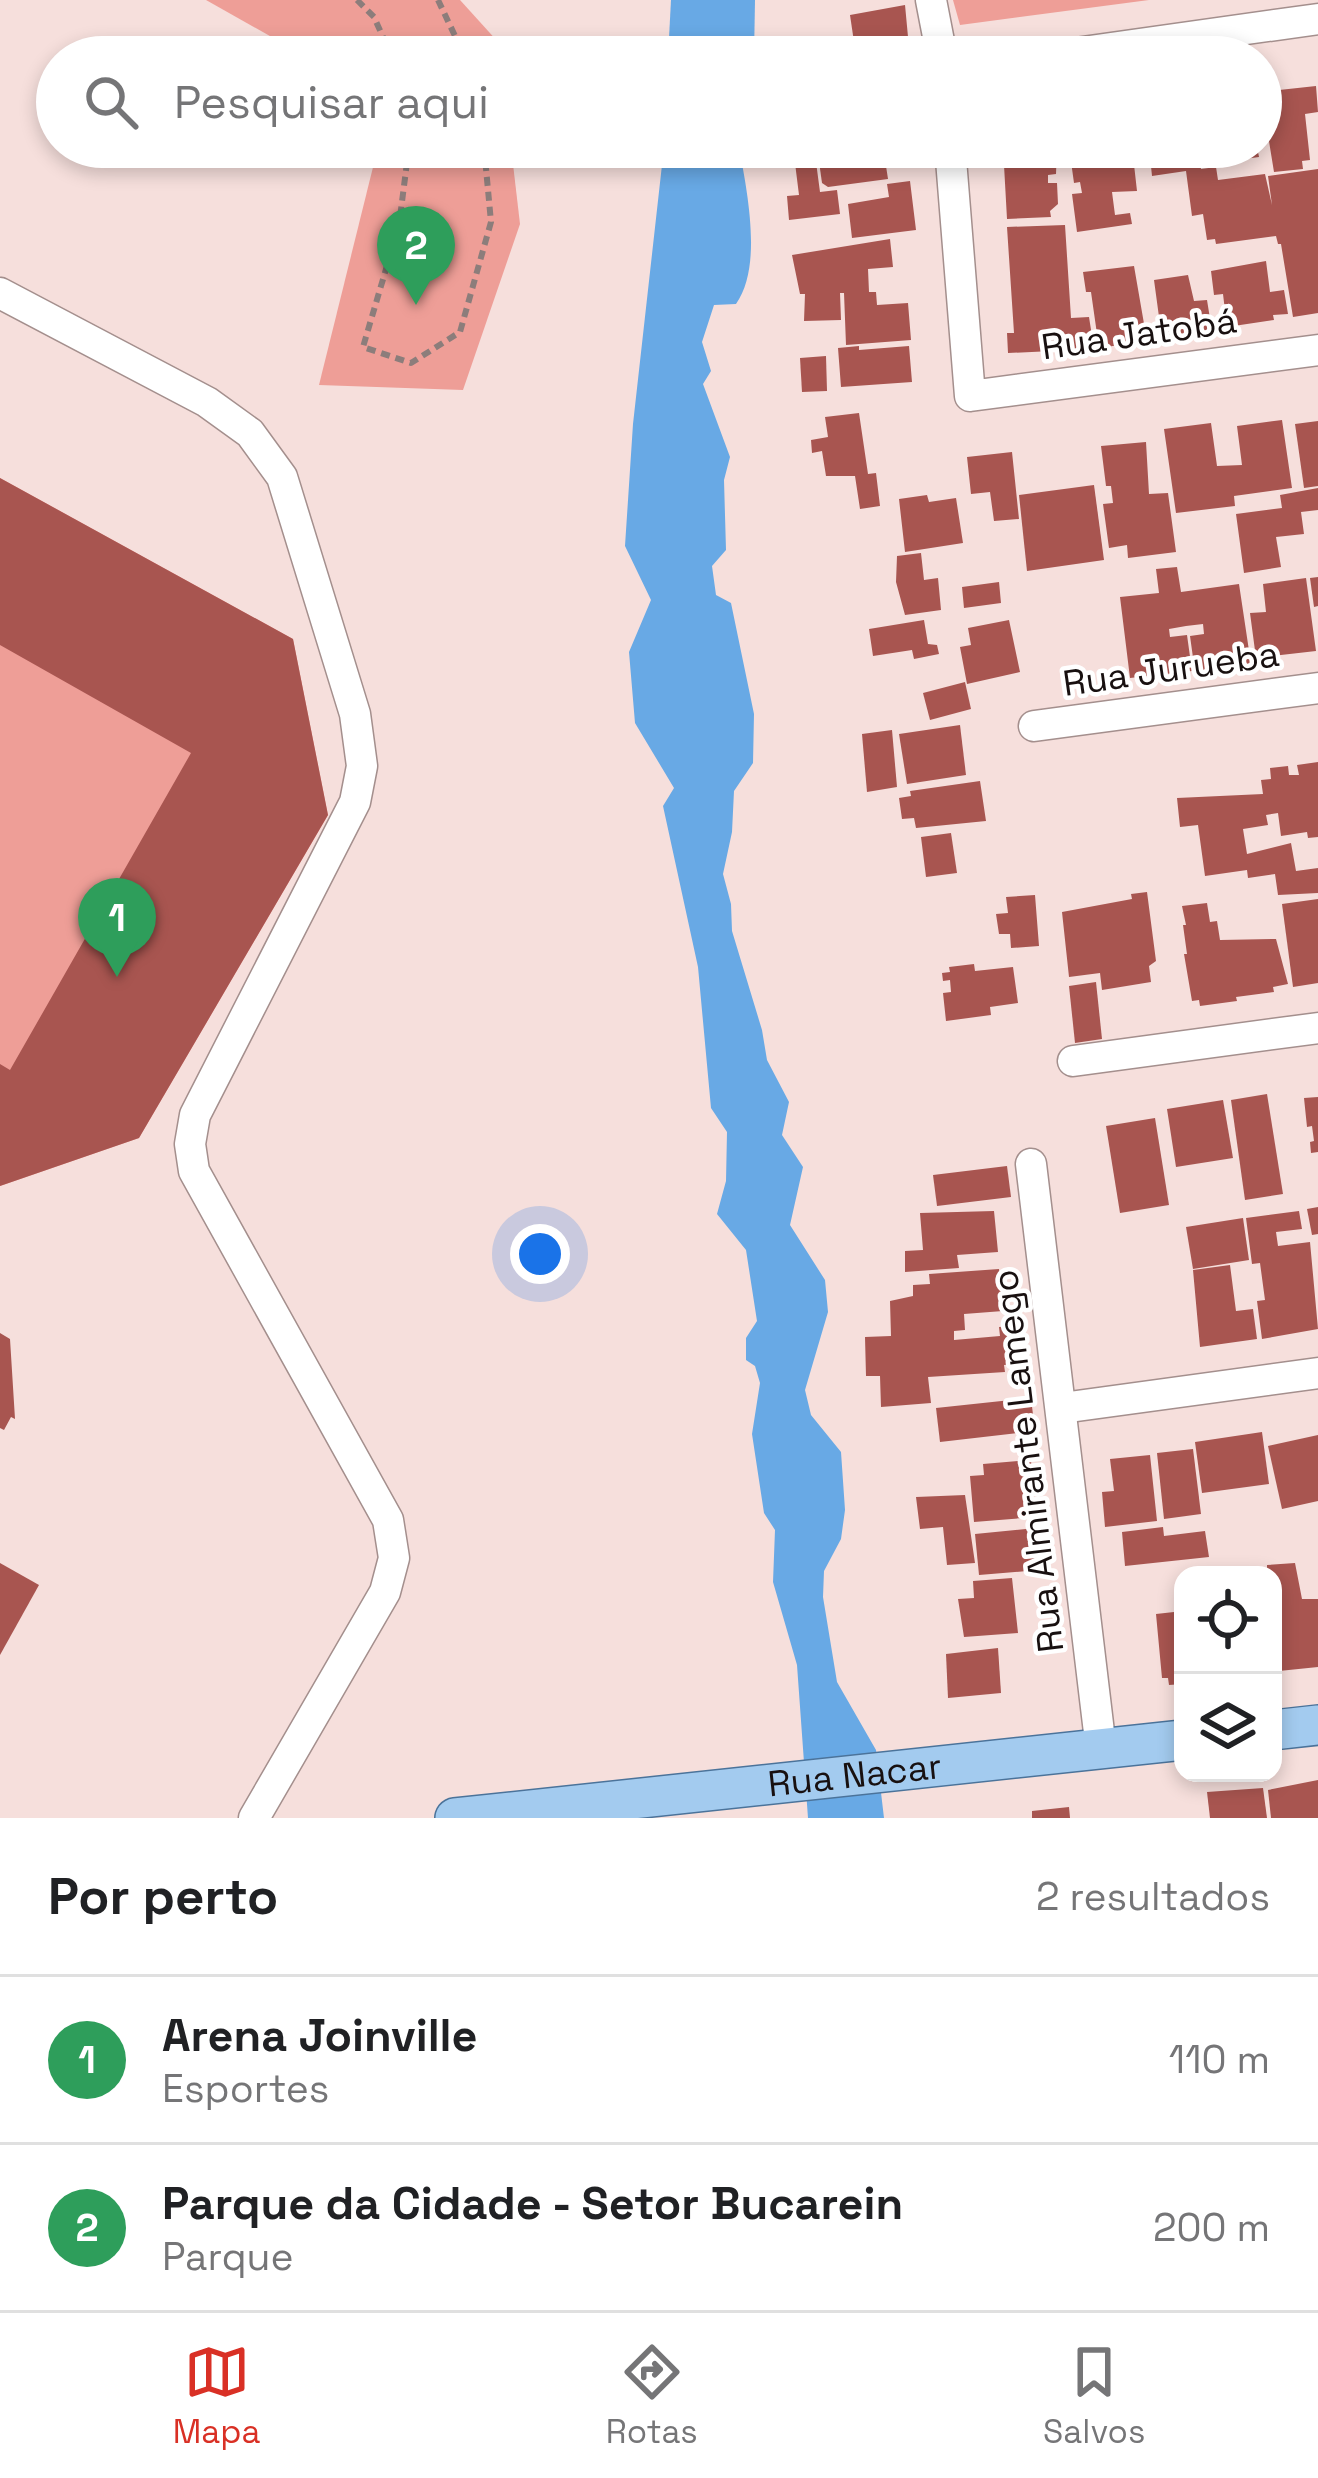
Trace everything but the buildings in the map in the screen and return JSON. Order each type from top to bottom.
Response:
[{"type":"main road","points":[[1282,1729],[1318,1725]]},
{"type":"main road","name":"Rua Nacar","points":[[454,1818],[1174,1741]]},
{"type":"street","points":[[931,0],[938,36]]},
{"type":"street","points":[[1201,36],[1318,20]]},
{"type":"street","name":"Rua Jatobá","points":[[952,168],[970,396],[1318,350]]},
{"type":"street","points":[[0,292],[207,402],[250,433],[283,477],[355,714],[362,766],[355,802],[195,1115],[190,1144],[194,1171],[388,1520],[394,1558],[385,1592],[254,1818]]},
{"type":"street","name":"Rua Jurueba","points":[[1034,726],[1318,688]]},
{"type":"street","points":[[1072,1061],[1318,1028]]},
{"type":"street","name":"Rua Almirante Lamego","points":[[1031,1164],[1101,1748]]},
{"type":"street","points":[[1062,1408],[1318,1373]]},
{"type":"path","points":[[357,0],[374,17],[383,36]]},
{"type":"path","points":[[438,0],[455,36]]},
{"type":"path","points":[[406,168],[399,225],[363,347],[411,363],[460,332],[491,222],[486,168]]},
{"type":"shaded area","points":[[206,0],[460,0],[493,36],[270,36]]},
{"type":"shaded area","points":[[953,0],[1149,0],[960,25]]},
{"type":"shaded area","points":[[373,168],[513,168],[520,224],[463,390],[319,385]]},
{"type":"shaded area","points":[[0,478],[293,639],[328,815],[139,1138],[0,1186]]},
{"type":"water","points":[[671,0],[755,0],[754,36],[669,36]]},
{"type":"water","points":[[662,168],[743,168],[749,206],[749,270],[736,304],[714,305],[702,342],[711,371],[703,384],[730,457],[724,480],[726,550],[712,566],[716,595],[731,603],[754,714],[753,763],[734,791],[723,874],[732,931],[767,1060],[789,1102],[782,1135],[803,1167],[790,1225],[825,1280],[828,1312],[805,1390],[811,1415],[841,1452],[845,1510],[841,1539],[824,1571],[823,1597],[837,1682],[876,1750],[884,1818],[808,1818],[797,1665],[773,1582],[775,1530],[764,1513],[752,1434],[760,1383],[755,1366],[746,1360],[746,1338],[757,1321],[746,1250],[717,1214],[726,1181],[727,1132],[711,1108],[698,967],[663,806],[674,788],[635,723],[629,652],[651,600],[625,546],[633,424]]},
{"type":"place","name":"Parque da Cidade - Setor Bucarein","points":[[416,305]]},
{"type":"place","name":"Arena Joinville","points":[[117,977]]}]
